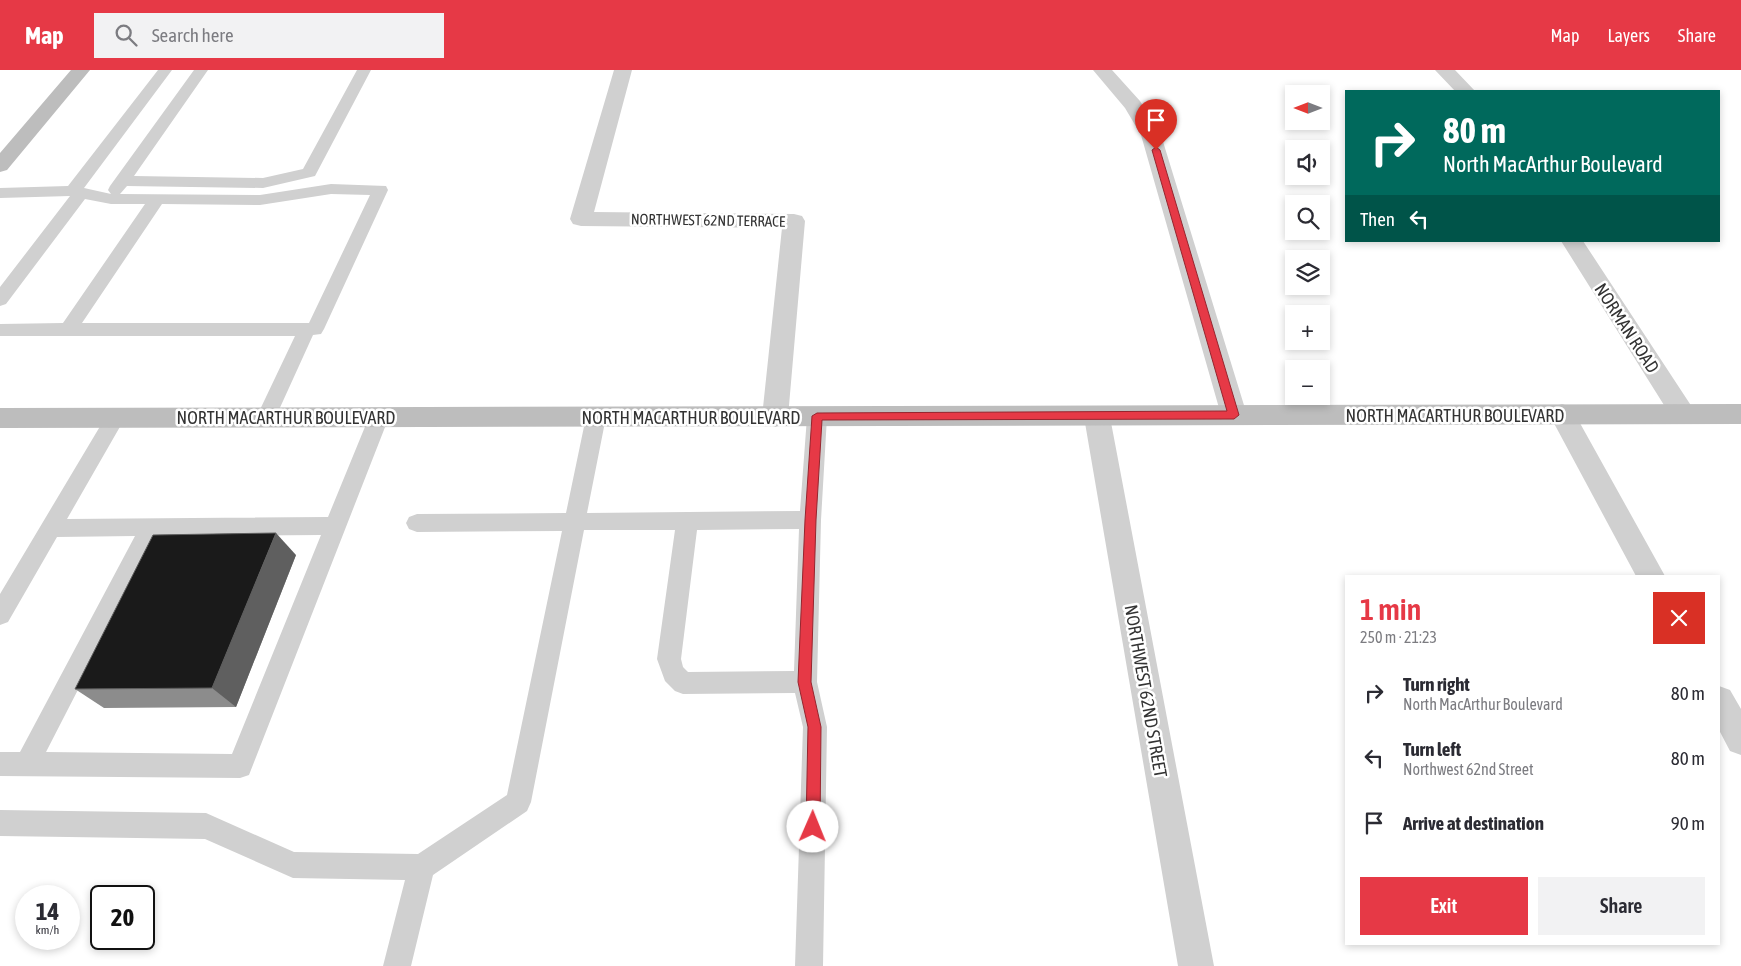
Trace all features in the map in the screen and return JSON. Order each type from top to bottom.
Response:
[{"type":"main road","points":[[0,166],[81,70]]},
{"type":"main road","name":"NORTH MACARTHUR BOULEVARD","points":[[0,418],[1741,414]]},
{"type":"street","name":"NORTHWEST 62ND TERRACE","points":[[623,70],[581,219],[794,221],[775,416]]},
{"type":"street","points":[[1102,70],[1133,105],[1150,135],[1161,164],[1234,415]]},
{"type":"street","points":[[1444,70],[1464,90]]},
{"type":"street","name":"NORMAN ROAD","points":[[1573,242],[1683,414]]},
{"type":"street","points":[[1562,414],[1650,575]]},
{"type":"street","name":"NORTHWEST 62ND STREET","points":[[1097,416],[1196,966]]},
{"type":"street","points":[[1720,702],[1741,740]]},
{"type":"lane","points":[[0,300],[165,70]]},
{"type":"lane","points":[[111,199],[201,70]]},
{"type":"lane","points":[[123,181],[263,183],[309,173],[364,70]]},
{"type":"lane","points":[[0,193],[77,192],[111,199],[260,200],[331,189],[380,190],[266,418]]},
{"type":"lane","points":[[68,330],[157,199]]},
{"type":"lane","points":[[0,330],[311,329]]},
{"type":"lane","points":[[809,966],[815,727],[805,682],[810,520],[817,416]]},
{"type":"lane","points":[[0,764],[240,766],[379,417]]},
{"type":"lane","points":[[0,823],[206,826],[293,864],[422,867],[518,802],[596,417]]},
{"type":"lane","points":[[0,615],[115,418]]},
{"type":"lane","points":[[418,523],[810,520]]},
{"type":"lane","points":[[687,522],[669,660],[674,673],[683,683],[805,682]]},
{"type":"lane","points":[[51,528],[336,526]]},
{"type":"lane","points":[[26,764],[151,527]]},
{"type":"lane","points":[[397,966],[422,867]]},
{"type":"building","points":[[276,533],[212,688],[75,689],[153,535]]},
{"type":"route","points":[[813,827],[815,727],[805,682],[810,520],[817,416],[1234,415],[1156,150]]}]
